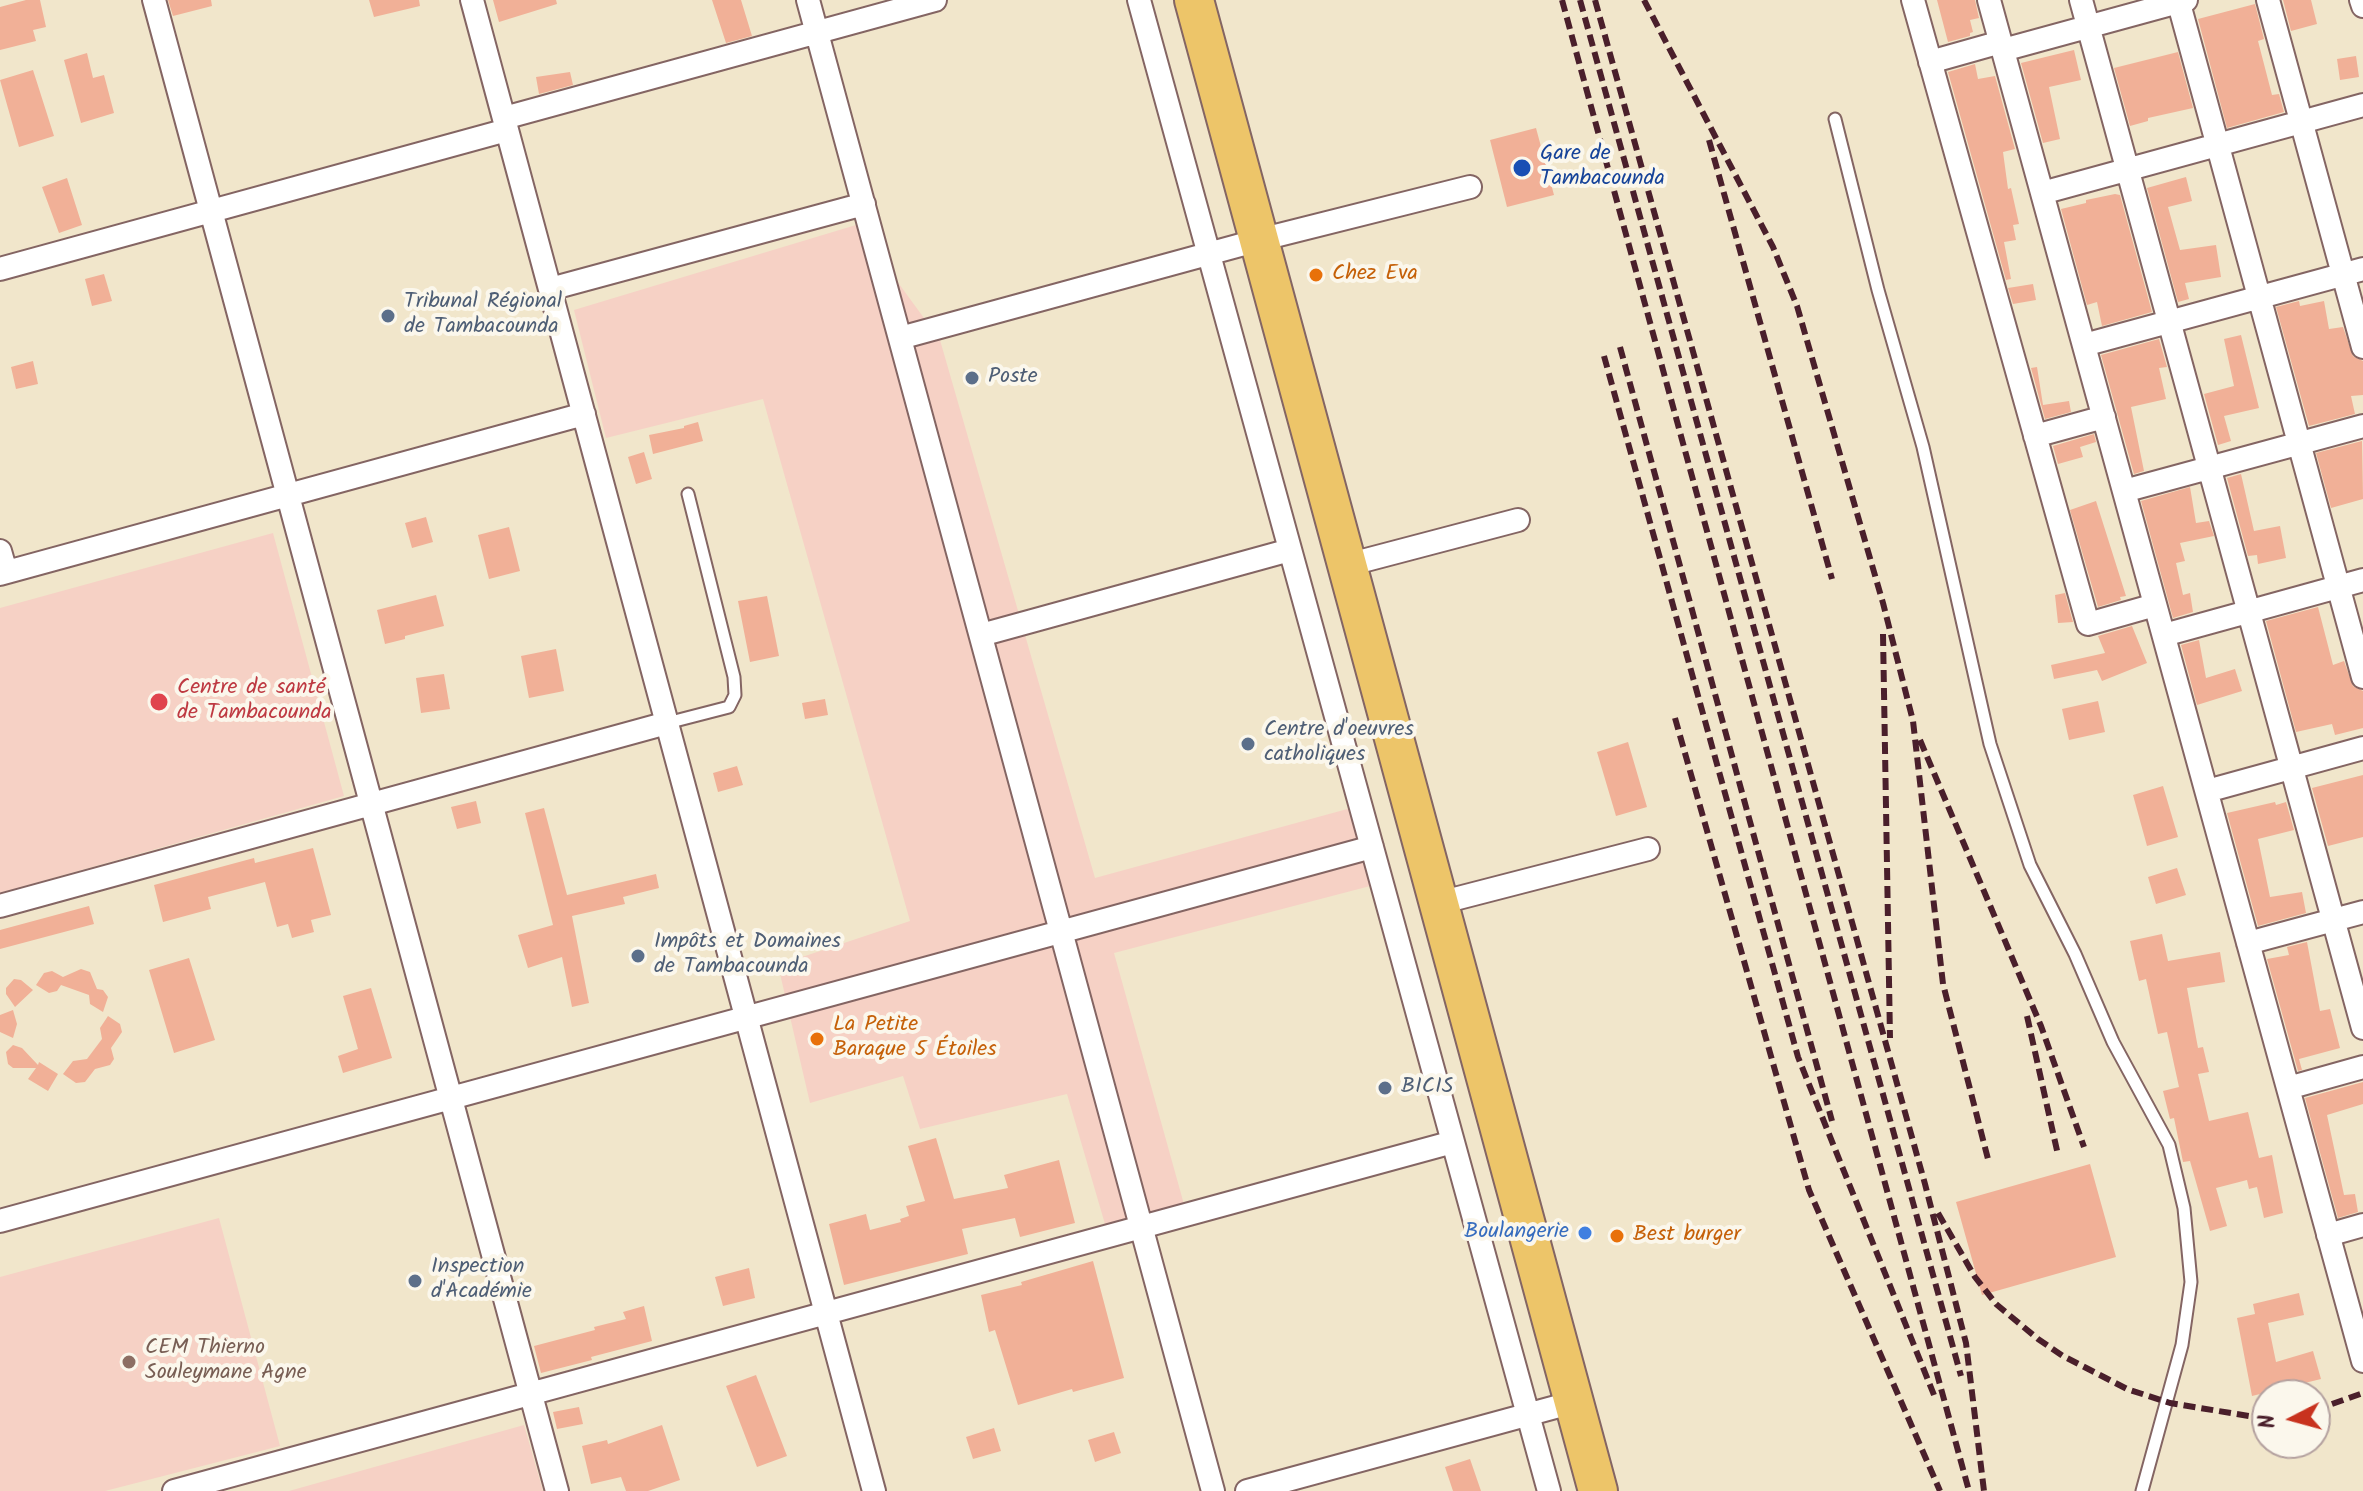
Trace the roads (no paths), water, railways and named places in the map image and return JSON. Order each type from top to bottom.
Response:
[{"type":"highway","points":[[1194,0],[1598,1491]]},
{"type":"street","points":[[154,0],[557,1491]]},
{"type":"street","points":[[472,0],[874,1491]]},
{"type":"street","points":[[808,0],[1213,1491]]},
{"type":"street","points":[[0,269],[211,211],[935,0]]},
{"type":"street","points":[[1139,0],[1549,1491]]},
{"type":"street","points":[[1913,0],[2088,624],[2155,605]]},
{"type":"street","points":[[1989,0],[2363,1361]]},
{"type":"street","points":[[2081,0],[2363,1028]]},
{"type":"street","points":[[2268,0],[2302,122],[2353,272],[2363,347]]},
{"type":"street","points":[[2361,0],[2363,6]]},
{"type":"street","points":[[1930,62],[2088,27],[2181,1],[2363,677]]},
{"type":"street","points":[[2042,193],[2363,105]]},
{"type":"street","points":[[900,338],[1209,253],[1470,187]]},
{"type":"street","points":[[550,289],[864,204]]},
{"type":"street","points":[[2084,345],[2353,272]]},
{"type":"street","points":[[2,566],[288,495],[584,414]]},
{"type":"street","points":[[2035,436],[2104,417]]},
{"type":"street","points":[[2124,491],[2363,426]]},
{"type":"street","points":[[1347,565],[1518,520]]},
{"type":"street","points":[[981,635],[1290,550]]},
{"type":"street","points":[[2164,635],[2363,580]]},
{"type":"street","points":[[0,906],[667,723]]},
{"type":"street","points":[[2207,791],[2363,748]]},
{"type":"street","points":[[0,1221],[1372,847]]},
{"type":"street","points":[[1439,903],[1648,849]]},
{"type":"street","points":[[2248,943],[2363,912]]},
{"type":"street","points":[[2288,1088],[2363,1067]]},
{"type":"street","points":[[174,1491],[1453,1142]]},
{"type":"street","points":[[2328,1235],[2363,1225]]},
{"type":"street","points":[[1247,1491],[1574,1402]]},
{"type":"lane","points":[[1835,119],[1878,290],[1923,447],[1994,757],[2030,865],[2075,954],[2113,1042],[2169,1145],[2184,1208],[2191,1282],[2182,1345],[2142,1491]]},
{"type":"lane","points":[[667,723],[729,707],[735,695],[734,677],[688,494]]},
{"type":"railway","points":[[1562,0],[1969,1491]]},
{"type":"railway","points":[[1580,0],[1961,1376]]},
{"type":"railway","points":[[1595,0],[1925,1184],[1966,1343],[1984,1491]]},
{"type":"railway","points":[[1644,0],[1773,247],[1797,306],[1883,603],[1913,721],[1943,984],[1989,1163]]},
{"type":"railway","points":[[1709,140],[1832,579]]},
{"type":"railway","points":[[1620,347],[1832,1121]]},
{"type":"railway","points":[[1604,356],[1798,1057],[1934,1395]]},
{"type":"railway","points":[[1883,634],[1890,1038]]},
{"type":"railway","points":[[1675,718],[1809,1190],[1940,1491]]},
{"type":"railway","points":[[1920,740],[2041,1026],[2084,1147]]},
{"type":"railway","points":[[2027,1016],[2058,1155]]},
{"type":"railway","points":[[1938,1213],[1975,1277],[1996,1304],[2063,1356],[2127,1389],[2170,1403],[2251,1416]]},
{"type":"railway","points":[[2331,1404],[2363,1393]]},
{"type":"place","name":"Gare de Tambacounda","points":[[1522,168]]},
{"type":"place","name":"Chez Eva","points":[[1316,275]]},
{"type":"place","name":"Tribunal Régional de Tambacounda","points":[[388,316]]},
{"type":"place","name":"Poste","points":[[972,378]]},
{"type":"place","name":"Centre de santé de Tambacounda","points":[[159,702]]},
{"type":"place","name":"Centre d'oeuvres catholiques","points":[[1248,744]]},
{"type":"place","name":"Impôts et Domaines de Tambacounda","points":[[638,956]]},
{"type":"place","name":"La Petite Baraque 5 Étoiles","points":[[817,1039]]},
{"type":"place","name":"BICIS","points":[[1385,1088]]},
{"type":"place","name":"Boulangerie","points":[[1585,1233]]},
{"type":"place","name":"Best burger","points":[[1617,1236]]},
{"type":"place","name":"Inspection d'Académie","points":[[415,1281]]},
{"type":"place","name":"CEM Thierno Souleymane Agne","points":[[129,1362]]}]
